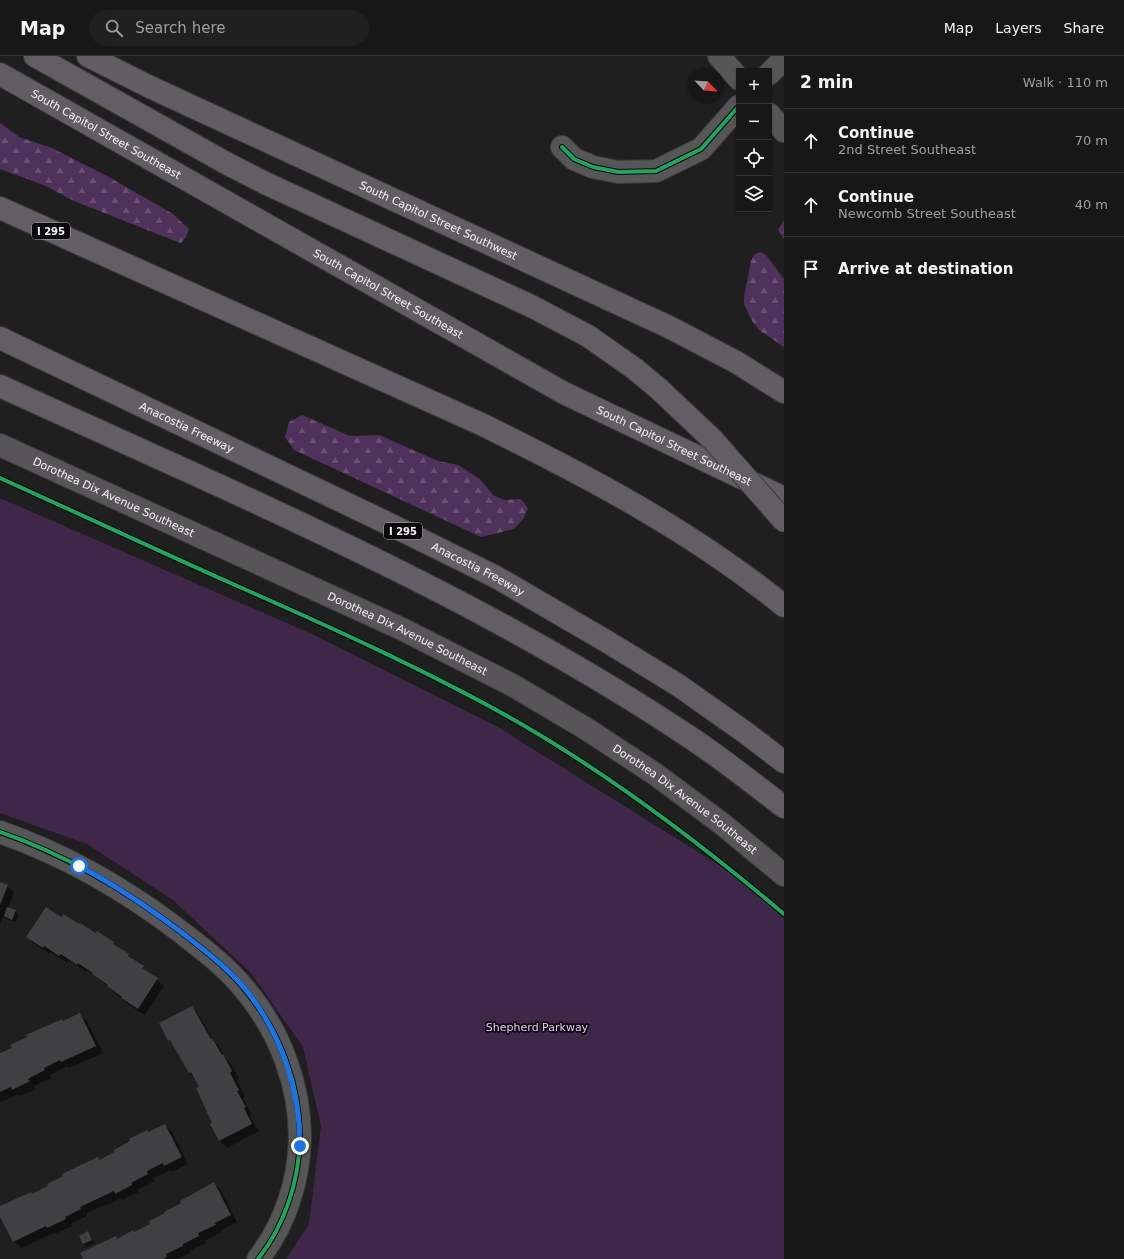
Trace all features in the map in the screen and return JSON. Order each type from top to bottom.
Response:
[{"type":"highway","points":[[35,56],[226,163],[533,307],[588,336],[635,369],[659,389],[713,440],[784,521]]},
{"type":"highway","name":"I 295","points":[[0,208],[481,424],[550,458],[629,501],[696,542],[736,569],[784,606]]},
{"type":"highway","name":"Anacostia Freeway","points":[[0,338],[385,522],[496,577],[606,640],[678,685],[784,762]]},
{"type":"highway","points":[[0,386],[281,515],[427,586],[507,627],[661,718],[732,767],[784,807]]},
{"type":"main road","name":"South Capitol Street Southwest","points":[[88,56],[668,327],[736,362],[784,392]]},
{"type":"main road","name":"South Capitol Street Southeast","points":[[0,74],[564,393],[784,498]]},
{"type":"main road","name":"Dorothea Dix Avenue Southeast","points":[[0,445],[396,626],[514,686],[579,725],[654,774],[721,823],[784,875]]},
{"type":"street","points":[[719,56],[736,76]]},
{"type":"street","points":[[772,71],[784,59]]},
{"type":"street","points":[[562,147],[574,159],[593,167],[618,172],[656,170],[701,150],[736,109]]},
{"type":"street","points":[[772,117],[784,131]]},
{"type":"street","points":[[0,832],[35,845],[79,866],[122,890],[162,917],[201,947],[232,975],[246,990],[270,1025],[279,1043],[293,1083],[300,1124],[300,1146],[293,1191],[285,1213],[276,1233],[258,1259]]},
{"type":"green space","points":[[0,123],[19,137],[52,148],[107,176],[173,214],[189,229],[186,237],[181,243],[170,239],[74,201],[46,186],[0,169]]},
{"type":"green space","points":[[784,220],[784,239],[778,230]]},
{"type":"green space","points":[[760,252],[766,255],[784,279],[784,347],[759,330],[752,321],[744,304],[751,261],[755,254]]},
{"type":"green space","points":[[302,415],[350,436],[379,435],[438,461],[458,465],[480,479],[493,495],[504,500],[521,499],[528,508],[524,518],[514,529],[481,537],[294,450],[285,437],[289,422]]},
{"type":"green space","name":"Shepherd Parkway","points":[[0,498],[314,635],[496,726],[722,867],[756,893],[784,919],[784,1259],[286,1259],[309,1224],[321,1126],[303,1047],[251,973],[173,900],[87,844],[0,813]]},
{"type":"building","points":[[0,882],[8,885],[0,905]]},
{"type":"building","points":[[7,907],[16,910],[12,920],[4,916]]},
{"type":"building","points":[[46,907],[61,917],[63,914],[96,933],[97,931],[114,942],[113,944],[129,954],[128,956],[144,966],[142,968],[158,978],[138,1009],[121,998],[122,997],[107,986],[108,985],[78,963],[77,965],[61,954],[59,956],[44,946],[43,948],[26,937]]},
{"type":"building","points":[[192,1006],[211,1039],[212,1038],[222,1055],[223,1054],[232,1071],[230,1073],[239,1090],[237,1091],[246,1107],[244,1108],[252,1124],[219,1141],[210,1124],[212,1123],[196,1088],[199,1087],[170,1040],[168,1041],[159,1023]]},
{"type":"building","points":[[80,1013],[96,1046],[44,1068],[45,1070],[28,1079],[30,1081],[12,1090],[11,1087],[0,1092],[0,1053],[12,1048],[10,1045],[27,1037],[26,1035],[62,1019],[63,1021]]},
{"type":"building","points":[[165,1124],[182,1157],[164,1166],[163,1163],[147,1171],[148,1174],[131,1183],[132,1185],[115,1194],[114,1191],[80,1207],[81,1209],[65,1217],[66,1219],[47,1228],[46,1226],[13,1242],[0,1217],[0,1206],[31,1192],[32,1194],[63,1176],[62,1174],[98,1157],[99,1160],[130,1141],[129,1139],[147,1130],[148,1132]]},
{"type":"building","points":[[214,1182],[231,1215],[215,1223],[216,1225],[198,1233],[199,1236],[183,1244],[183,1246],[166,1254],[167,1257],[163,1259],[83,1259],[80,1253],[116,1236],[117,1239],[133,1230],[134,1232],[150,1224],[149,1221],[165,1213],[164,1212],[181,1203],[180,1201]]},
{"type":"building","points":[[88,1231],[92,1240],[83,1244],[79,1236]]},
{"type":"cycle path","points":[[562,147],[574,159],[593,167],[618,172],[656,171],[701,149],[736,109]]},
{"type":"cycle path","points":[[0,478],[306,617],[482,702],[587,764],[688,836],[784,914]]},
{"type":"cycle path","points":[[0,832],[48,851],[72,863],[139,902],[181,932],[224,967],[246,991],[269,1024],[286,1060],[292,1079],[299,1118],[300,1138],[297,1170],[289,1202],[276,1232],[258,1259]]},
{"type":"route","points":[[79,866],[122,890],[162,917],[201,947],[246,990],[270,1025],[279,1043],[293,1083],[300,1124],[300,1146]]}]
